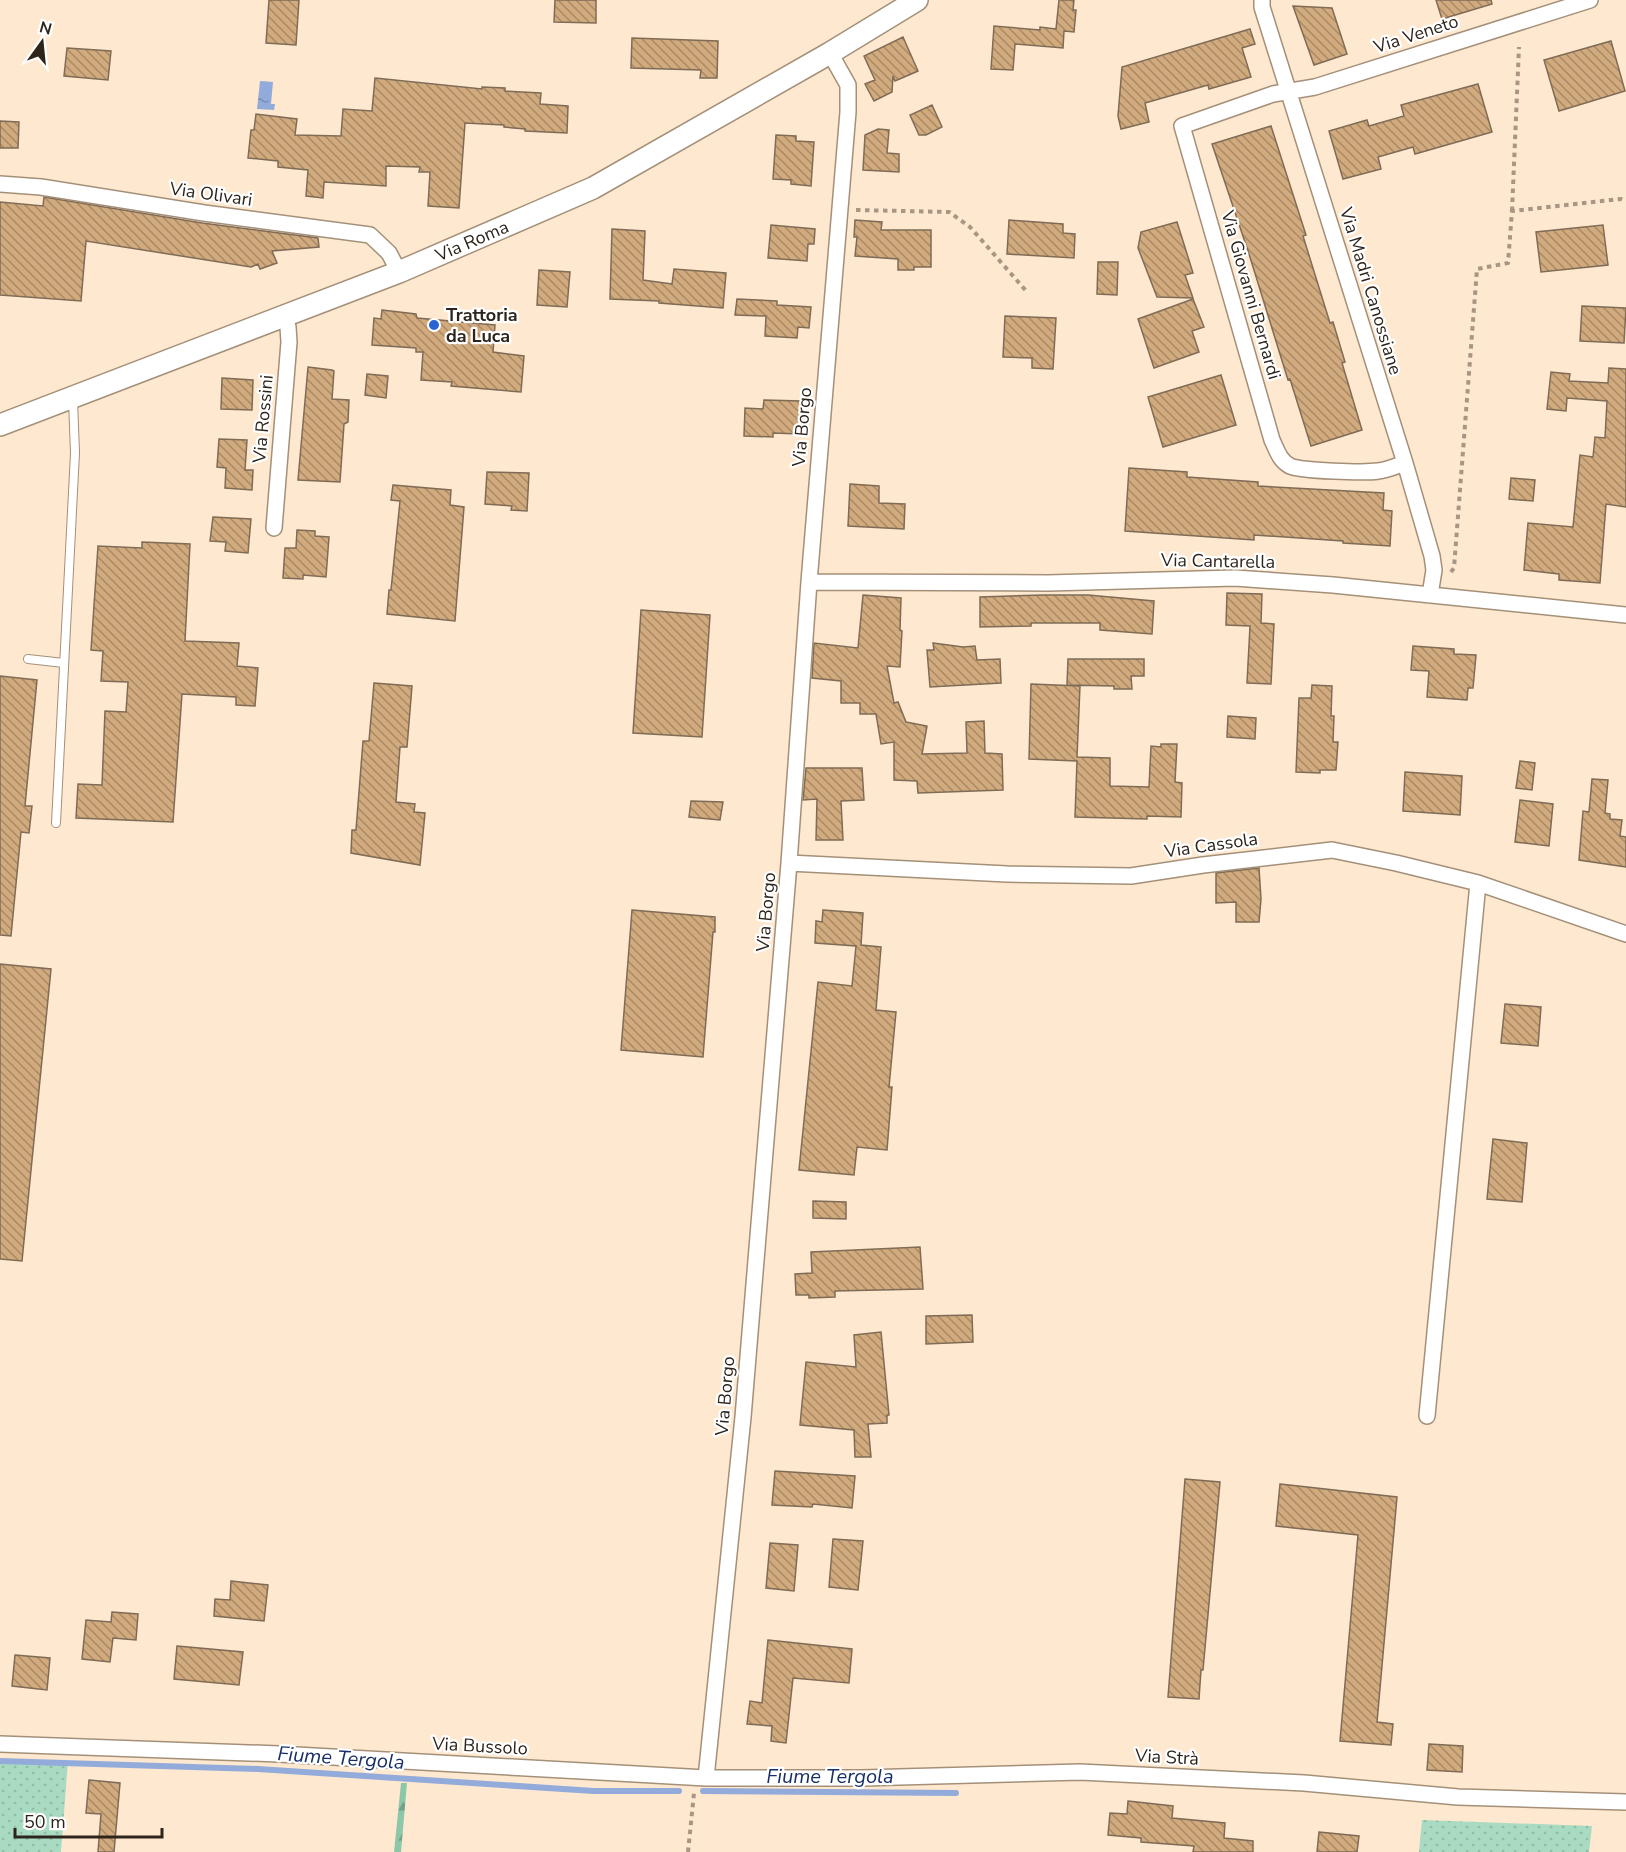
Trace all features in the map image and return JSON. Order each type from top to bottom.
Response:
[{"type":"main road","name":"Via Roma","points":[[0,425],[399,272],[593,188],[830,53],[917,0]]},
{"type":"street","name":"Via Madri Canossiane","points":[[1262,0],[1262,7],[1432,556],[1434,570],[1430,595]]},
{"type":"street","name":"Via Veneto","points":[[1288,91],[1315,87],[1590,0]]},
{"type":"street","name":"Via Borgo","points":[[701,1778],[743,1417],[848,112],[848,85],[830,53]]},
{"type":"street","name":"Via Giovanni Bernardi","points":[[1288,91],[1273,94],[1182,126],[1272,440],[1280,458],[1291,466],[1367,472],[1405,463]]},
{"type":"street","name":"Via Olivari","points":[[0,184],[370,235],[389,253],[399,272]]},
{"type":"street","name":"Via Rossini","points":[[274,528],[289,342],[284,315]]},
{"type":"street","name":"Via Cantarella","points":[[809,582],[1048,583],[1234,578],[1333,585],[1626,615]]},
{"type":"street","name":"Via Cassola","points":[[789,863],[1006,874],[1131,876],[1332,850],[1478,883],[1626,934]]},
{"type":"street","points":[[1427,1416],[1478,883]]},
{"type":"street","name":"Via Bussolo","points":[[0,1744],[279,1755],[701,1778]]},
{"type":"street","name":"Via Strà","points":[[701,1778],[862,1778],[1080,1772],[1304,1783],[1458,1797],[1626,1802]]},
{"type":"lane","points":[[56,823],[75,453],[73,398]]},
{"type":"lane","points":[[28,659],[64,663]]},
{"type":"path","points":[[1430,595],[1454,568],[1477,269],[1508,263],[1520,47]]},
{"type":"path","points":[[1512,211],[1621,199],[1626,201]]},
{"type":"path","points":[[840,209],[949,212],[970,226],[1028,293]]},
{"type":"path","points":[[688,1852],[701,1778]]},
{"type":"green space","points":[[0,1760],[68,1761],[61,1852],[0,1852]]},
{"type":"green space","points":[[401,1783],[407,1783],[401,1852],[394,1852]]},
{"type":"green space","points":[[1422,1820],[1592,1826],[1589,1852],[1419,1852]]},
{"type":"water","points":[[260,81],[273,82],[271,104],[275,104],[274,110],[257,109]]},
{"type":"building","points":[[269,0],[299,0],[296,45],[266,43]]},
{"type":"building","points":[[555,0],[596,0],[596,23],[554,22]]},
{"type":"building","points":[[1059,0],[1074,0],[1073,10],[1076,10],[1074,32],[1064,31],[1063,48],[1015,44],[1013,70],[991,69],[994,26],[1056,29]]},
{"type":"building","points":[[1436,0],[1491,0],[1492,4],[1442,19]]},
{"type":"building","points":[[1293,6],[1332,8],[1347,54],[1314,65]]},
{"type":"building","points":[[1250,29],[1255,44],[1242,48],[1251,77],[1209,89],[1208,85],[1145,103],[1149,122],[1121,129],[1118,116],[1122,67]]},
{"type":"building","points":[[903,37],[918,71],[895,81],[893,76],[892,92],[874,101],[865,84],[875,80],[864,56]]},
{"type":"building","points":[[632,38],[718,41],[717,78],[700,78],[701,70],[631,68]]},
{"type":"building","points":[[1611,41],[1625,91],[1559,111],[1544,60]]},
{"type":"building","points":[[67,48],[111,51],[108,80],[64,76]]},
{"type":"building","points":[[375,78],[541,93],[540,104],[568,106],[567,133],[525,131],[525,129],[504,127],[504,125],[465,123],[459,208],[428,206],[430,172],[419,172],[420,167],[386,166],[386,186],[324,182],[323,198],[306,196],[308,170],[278,167],[278,161],[248,158],[251,130],[254,130],[256,114],[297,119],[295,135],[341,136],[343,109],[372,111]]},
{"type":"building","points":[[1478,84],[1492,132],[1415,154],[1413,147],[1378,157],[1381,169],[1343,179],[1329,131],[1367,120],[1369,126],[1404,116],[1401,105]]},
{"type":"building","points":[[932,105],[942,127],[926,135],[919,135],[910,115]]},
{"type":"building","points":[[0,121],[19,122],[18,148],[0,148]]},
{"type":"building","points":[[1271,126],[1306,235],[1303,236],[1330,323],[1333,322],[1345,362],[1342,363],[1362,430],[1311,446],[1212,144]]},
{"type":"building","points":[[878,129],[889,130],[887,153],[899,154],[899,172],[863,170],[865,135]]},
{"type":"building","points":[[776,135],[796,136],[796,141],[814,142],[811,186],[791,184],[791,180],[773,179]]},
{"type":"building","points":[[44,197],[202,223],[318,238],[319,247],[272,251],[277,263],[260,269],[258,264],[251,267],[86,241],[81,301],[0,295],[0,202],[43,206]]},
{"type":"building","points":[[855,220],[882,222],[881,230],[931,230],[931,267],[898,270],[898,259],[855,256],[857,237],[854,237]]},
{"type":"building","points":[[1009,220],[1063,224],[1063,233],[1075,234],[1074,258],[1007,254]]},
{"type":"building","points":[[1177,222],[1193,273],[1185,275],[1193,298],[1157,297],[1138,248],[1141,232]]},
{"type":"building","points":[[771,225],[815,229],[814,244],[808,244],[807,261],[768,258]]},
{"type":"building","points":[[1603,225],[1608,265],[1541,272],[1536,232]]},
{"type":"building","points":[[612,229],[645,231],[643,280],[672,284],[674,269],[726,273],[723,308],[659,303],[659,301],[610,299]]},
{"type":"building","points":[[1098,262],[1118,262],[1117,295],[1097,294]]},
{"type":"building","points":[[539,270],[570,272],[567,307],[537,305]]},
{"type":"building","points":[[737,299],[777,301],[777,305],[811,307],[809,328],[798,327],[797,338],[765,336],[766,316],[735,315]]},
{"type":"building","points":[[1193,299],[1204,327],[1192,331],[1199,352],[1154,368],[1138,319]]},
{"type":"building","points":[[1582,306],[1626,308],[1624,343],[1580,341]]},
{"type":"building","points":[[382,310],[416,314],[417,318],[495,325],[493,352],[524,356],[521,392],[451,386],[452,382],[421,380],[423,352],[416,352],[416,348],[372,345],[374,318],[381,319]]},
{"type":"building","points":[[1005,316],[1056,318],[1053,369],[1032,368],[1032,358],[1003,357]]},
{"type":"building","points":[[308,367],[334,371],[332,399],[349,400],[348,422],[344,424],[340,482],[298,480]]},
{"type":"building","points":[[1609,368],[1626,369],[1626,507],[1606,504],[1600,583],[1559,580],[1559,574],[1524,570],[1528,523],[1573,527],[1580,455],[1593,457],[1595,437],[1605,438],[1607,401],[1567,398],[1566,411],[1547,409],[1551,372],[1570,374],[1569,381],[1608,383]]},
{"type":"building","points":[[367,374],[388,376],[386,398],[365,395]]},
{"type":"building","points":[[1221,375],[1236,425],[1163,447],[1148,397]]},
{"type":"building","points":[[222,378],[253,380],[252,410],[221,409]]},
{"type":"building","points":[[764,400],[801,401],[800,434],[773,433],[773,437],[744,436],[745,408],[763,409]]},
{"type":"building","points":[[219,439],[247,440],[245,470],[253,470],[252,490],[225,488],[226,468],[217,467]]},
{"type":"building","points":[[1129,468],[1187,472],[1187,477],[1258,482],[1258,486],[1384,493],[1383,510],[1392,511],[1390,546],[1254,535],[1254,540],[1125,531]]},
{"type":"building","points":[[487,472],[529,473],[527,511],[511,510],[512,506],[485,504]]},
{"type":"building","points":[[1511,478],[1535,480],[1533,501],[1509,499]]},
{"type":"building","points":[[850,484],[879,486],[879,503],[905,504],[904,529],[848,526]]},
{"type":"building","points":[[393,485],[451,490],[450,505],[464,507],[455,621],[387,614],[400,501],[391,500]]},
{"type":"building","points":[[213,517],[251,519],[248,553],[225,551],[226,542],[210,541]]},
{"type":"building","points":[[297,530],[315,531],[315,536],[329,537],[326,577],[303,575],[303,579],[283,578],[285,548],[296,548]]},
{"type":"building","points":[[142,542],[190,544],[185,641],[239,643],[237,666],[258,668],[255,706],[236,705],[236,697],[182,694],[173,822],[76,818],[78,784],[102,785],[105,711],[126,712],[128,682],[101,681],[103,651],[91,650],[98,546],[142,548]]},
{"type":"building","points":[[1227,593],[1262,594],[1261,623],[1274,624],[1271,684],[1247,683],[1250,626],[1226,625]]},
{"type":"building","points":[[863,595],[901,598],[900,667],[887,666],[894,703],[898,702],[906,722],[927,726],[922,754],[967,753],[966,722],[984,721],[985,753],[1002,754],[1003,790],[918,793],[917,781],[894,780],[894,742],[881,744],[876,714],[860,714],[860,703],[841,703],[841,681],[812,678],[814,643],[858,648]]},
{"type":"building","points":[[1088,595],[1154,601],[1152,634],[1100,630],[1100,623],[1031,623],[1031,626],[980,627],[980,597]]},
{"type":"building","points":[[641,610],[710,615],[702,737],[633,733]]},
{"type":"building","points":[[933,643],[963,647],[975,646],[977,660],[1000,659],[1001,683],[930,687],[927,650],[934,650]]},
{"type":"building","points":[[1413,646],[1454,649],[1454,654],[1476,655],[1473,688],[1468,688],[1467,700],[1427,697],[1429,671],[1411,670]]},
{"type":"building","points":[[1068,659],[1144,659],[1144,676],[1131,676],[1132,689],[1114,689],[1114,686],[1067,685]]},
{"type":"building","points":[[0,676],[37,680],[25,806],[32,806],[29,833],[21,832],[11,936],[0,935]]},
{"type":"building","points":[[374,683],[412,686],[407,747],[400,747],[396,802],[415,804],[414,812],[425,813],[420,865],[351,853],[352,830],[356,830],[363,741],[369,741]]},
{"type":"building","points":[[1031,684],[1080,686],[1077,757],[1110,758],[1110,786],[1149,787],[1151,746],[1177,744],[1175,782],[1182,783],[1181,817],[1147,816],[1147,819],[1075,817],[1077,761],[1029,759]]},
{"type":"building","points":[[1312,685],[1332,686],[1333,742],[1338,742],[1336,770],[1320,770],[1320,773],[1296,772],[1299,698],[1311,698]]},
{"type":"building","points":[[1228,716],[1256,718],[1255,739],[1227,737]]},
{"type":"building","points":[[1520,761],[1535,763],[1532,790],[1516,788]]},
{"type":"building","points":[[806,768],[862,768],[864,800],[841,801],[843,840],[816,840],[817,799],[803,800]]},
{"type":"building","points":[[1405,772],[1462,776],[1460,815],[1403,811]]},
{"type":"building","points":[[1592,779],[1608,780],[1605,813],[1610,814],[1610,819],[1622,820],[1620,836],[1626,837],[1626,867],[1579,860],[1583,811],[1589,812]]},
{"type":"building","points":[[1520,800],[1553,804],[1549,846],[1515,842]]},
{"type":"building","points":[[691,801],[723,802],[720,820],[689,817]]},
{"type":"building","points":[[1259,868],[1261,899],[1259,922],[1236,922],[1236,902],[1216,903],[1216,873]]},
{"type":"building","points":[[632,910],[715,917],[703,1057],[621,1050]]},
{"type":"building","points":[[823,910],[863,913],[861,945],[881,947],[876,1010],[896,1012],[889,1087],[892,1087],[887,1150],[857,1147],[854,1175],[799,1170],[818,982],[852,986],[856,946],[815,943],[816,921],[822,922]]},
{"type":"building","points":[[0,964],[51,969],[22,1261],[0,1259]]},
{"type":"building","points":[[1505,1004],[1541,1007],[1538,1046],[1501,1043]]},
{"type":"building","points":[[1493,1139],[1527,1143],[1522,1202],[1487,1199]]},
{"type":"building","points":[[813,1201],[846,1202],[846,1219],[813,1218]]},
{"type":"building","points":[[920,1247],[923,1289],[835,1291],[835,1297],[809,1298],[809,1295],[796,1295],[795,1274],[812,1273],[811,1252]]},
{"type":"building","points":[[972,1315],[973,1342],[926,1344],[926,1316]]},
{"type":"building","points":[[881,1332],[889,1415],[887,1415],[887,1423],[868,1424],[871,1457],[855,1457],[854,1430],[800,1425],[806,1362],[856,1367],[854,1335]]},
{"type":"building","points":[[775,1471],[855,1476],[852,1508],[813,1504],[812,1507],[772,1505]]},
{"type":"building","points":[[1185,1479],[1220,1482],[1199,1699],[1168,1697]]},
{"type":"building","points":[[1280,1484],[1397,1497],[1377,1722],[1393,1724],[1391,1745],[1340,1741],[1358,1535],[1276,1526]]},
{"type":"building","points":[[833,1539],[863,1541],[858,1590],[829,1587]]},
{"type":"building","points":[[770,1543],[798,1545],[794,1591],[766,1588]]},
{"type":"building","points":[[231,1581],[268,1585],[264,1621],[214,1616],[215,1599],[230,1600]]},
{"type":"building","points":[[112,1612],[138,1614],[136,1640],[113,1638],[110,1662],[82,1659],[86,1620],[111,1622]]},
{"type":"building","points":[[768,1640],[852,1649],[849,1683],[793,1678],[786,1743],[771,1741],[772,1726],[747,1724],[750,1701],[762,1703]]},
{"type":"building","points":[[177,1646],[243,1652],[239,1685],[174,1679]]},
{"type":"building","points":[[15,1655],[50,1658],[47,1690],[12,1686]]},
{"type":"building","points":[[1429,1744],[1463,1746],[1462,1772],[1427,1770]]},
{"type":"building","points":[[89,1780],[120,1783],[114,1852],[98,1852],[101,1814],[86,1813]]},
{"type":"building","points":[[1128,1801],[1173,1806],[1172,1818],[1225,1823],[1224,1838],[1253,1841],[1253,1852],[1193,1852],[1194,1846],[1141,1842],[1141,1838],[1108,1835],[1110,1813],[1127,1814]]},
{"type":"building","points":[[1319,1832],[1359,1836],[1357,1852],[1317,1852]]},
{"type":"waterway","name":"Fiume Tergola","points":[[0,1761],[258,1769],[594,1791],[679,1791]]},
{"type":"waterway","name":"Fiume Tergola","points":[[703,1791],[956,1793]]},
{"type":"place","name":"Trattoria da Luca","points":[[434,325]]}]
